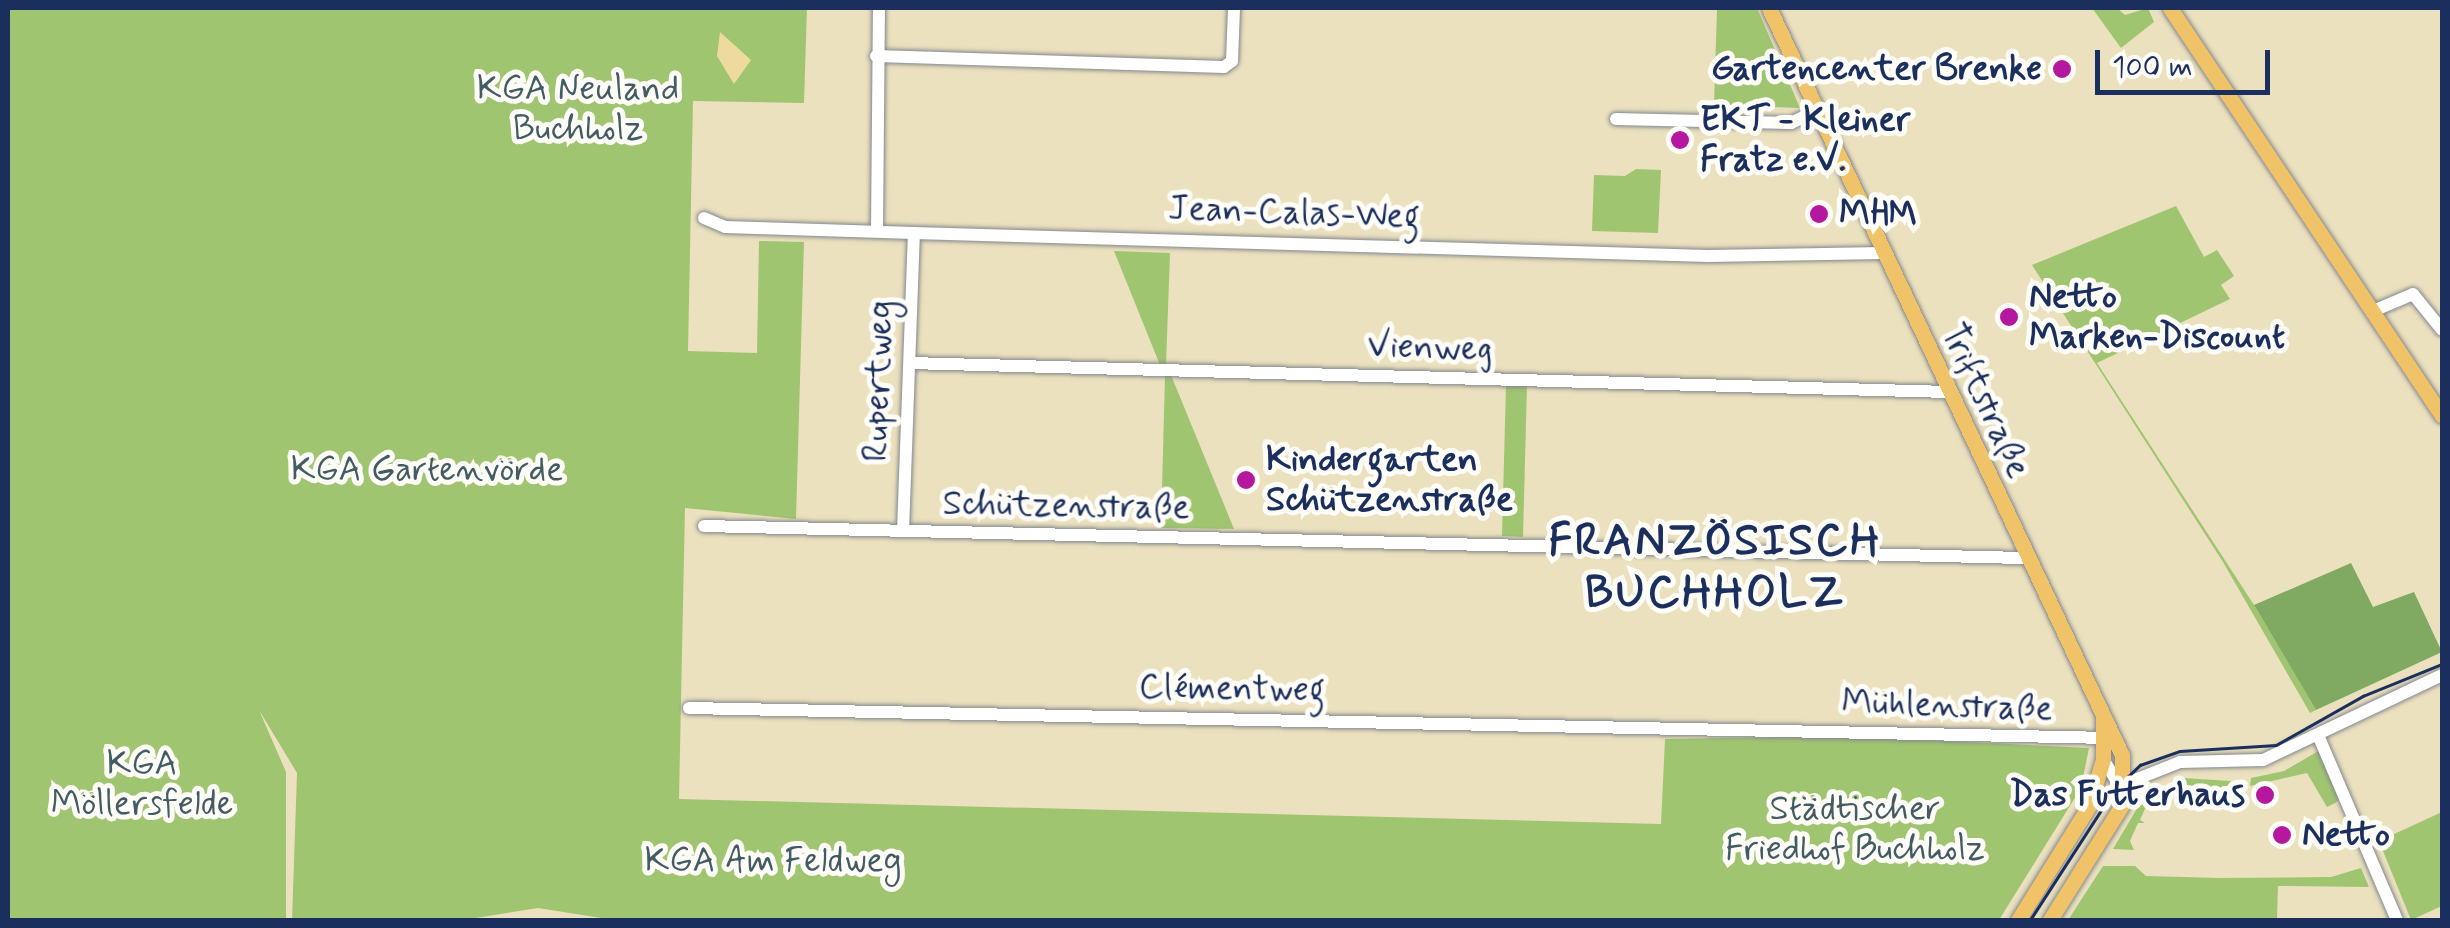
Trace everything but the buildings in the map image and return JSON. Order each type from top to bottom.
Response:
[{"type":"main road","name":"Triftstraße","points":[[1770,8],[2026,558],[2103,714],[2127,783]]},
{"type":"main road","points":[[2170,8],[2442,416]]},
{"type":"main road","name":"Triftstraße","points":[[2018,920],[2082,821],[2110,738]]},
{"type":"main road","points":[[2050,920],[2110,830],[2127,783]]},
{"type":"street","points":[[877,231],[878,8]]},
{"type":"street","points":[[876,56],[1224,67],[1232,61],[1234,8]]},
{"type":"street","points":[[1616,120],[1791,123],[1818,110]]},
{"type":"street","name":"Jean-Calas-Weg","points":[[704,218],[725,227],[914,233],[1708,256],[1883,253]]},
{"type":"street","name":"Rupertweg","points":[[903,531],[914,233]]},
{"type":"street","points":[[2373,311],[2412,294],[2442,330]]},
{"type":"street","name":"Vienweg","points":[[910,363],[1948,392]]},
{"type":"street","name":"Schützenstraße","points":[[704,526],[2026,558]]},
{"type":"street","points":[[2103,758],[2112,776],[2127,783],[2180,762],[2263,760],[2442,675]]},
{"type":"street","name":"Clémentweg","points":[[688,708],[1774,729]]},
{"type":"street","name":"Mühlenstraße","points":[[1774,729],[2110,738]]},
{"type":"street","points":[[2318,735],[2397,920]]},
{"type":"green space","points":[[8,8],[807,8],[804,103],[693,101],[688,351],[757,353],[759,241],[804,242],[796,519],[685,508],[679,799],[1661,824],[1665,739],[1845,736],[2089,748],[2081,788],[1999,920],[614,920],[538,908],[463,920],[292,920],[297,773],[259,710],[286,772],[286,920],[8,920]],"holes":[[[720,33],[750,61],[736,74]]]},
{"type":"green space","points":[[1717,8],[1757,8],[1800,108],[1714,105]]},
{"type":"green space","points":[[2092,8],[2117,8],[2125,15],[2148,8],[2154,22],[2121,48]]},
{"type":"green space","points":[[1636,169],[1661,170],[1658,233],[1592,231],[1594,175],[1625,176]]},
{"type":"green space","points":[[2176,206],[2204,257],[2217,250],[2234,276],[2221,285],[2230,299],[2097,363],[2254,605],[2316,710],[2310,713],[2223,562],[2032,265]]},
{"type":"green space","points":[[1114,251],[1170,253],[1166,365],[1160,365]]},
{"type":"green space","points":[[1165,375],[1171,375],[1234,529],[1161,528]]},
{"type":"green space","points":[[1506,385],[1527,385],[1523,537],[1502,536]]},
{"type":"green space","points":[[2351,563],[2373,607],[2414,592],[2442,652],[2316,710],[2254,605]]},
{"type":"green space","points":[[2322,749],[2340,799],[2335,803],[2327,807],[2307,773],[2250,786],[2251,778],[2284,771]]},
{"type":"green space","points":[[2183,778],[2231,781],[2219,795],[2217,787],[2179,785],[2178,794],[2173,787],[2154,796],[2157,803],[2148,802],[2140,820],[2145,823],[2138,823],[2130,841],[2134,850],[2113,849],[2145,795]]},
{"type":"green space","points":[[2442,812],[2442,906],[2411,920],[2379,841]]},
{"type":"green space","points":[[2103,866],[2135,866],[2146,876],[2219,878],[2331,877],[2361,868],[2369,887],[2278,886],[2277,920],[2068,920]]},
{"type":"sand","points":[[720,32],[751,60],[734,84],[717,56]]},
{"type":"tram line","points":[[2030,920],[2114,790],[2140,765],[2180,751],[2276,745],[2363,696],[2442,664]]},
{"type":"place","name":"Gartencenter Brenke","points":[[2062,69]]},
{"type":"place","name":"EKT - Kleiner Fratz e.V.","points":[[1680,140]]},
{"type":"place","name":"MHM","points":[[1819,214]]},
{"type":"place","name":"Netto Marken-Discount","points":[[2009,317]]},
{"type":"place","name":"Kindergarten Schützenstraße","points":[[1246,480]]},
{"type":"place","name":"Das Futterhaus","points":[[2265,795]]},
{"type":"place","name":"Netto","points":[[2282,835]]},
{"type":"district","name":"FRANZÖSISCH BUCHHOLZ","points":[[1715,568]]},
{"type":"park label","name":"KGA Neuland Buchholz","points":[[578,109]]},
{"type":"park label","name":"KGA Gartenvörde","points":[[427,470]]},
{"type":"park label","name":"KGA Möllersfelde","points":[[142,784]]},
{"type":"park label","name":"Städtischer Friedhof Buchholz","points":[[1855,829]]},
{"type":"park label","name":"KGA Am Feldweg","points":[[773,861]]}]
